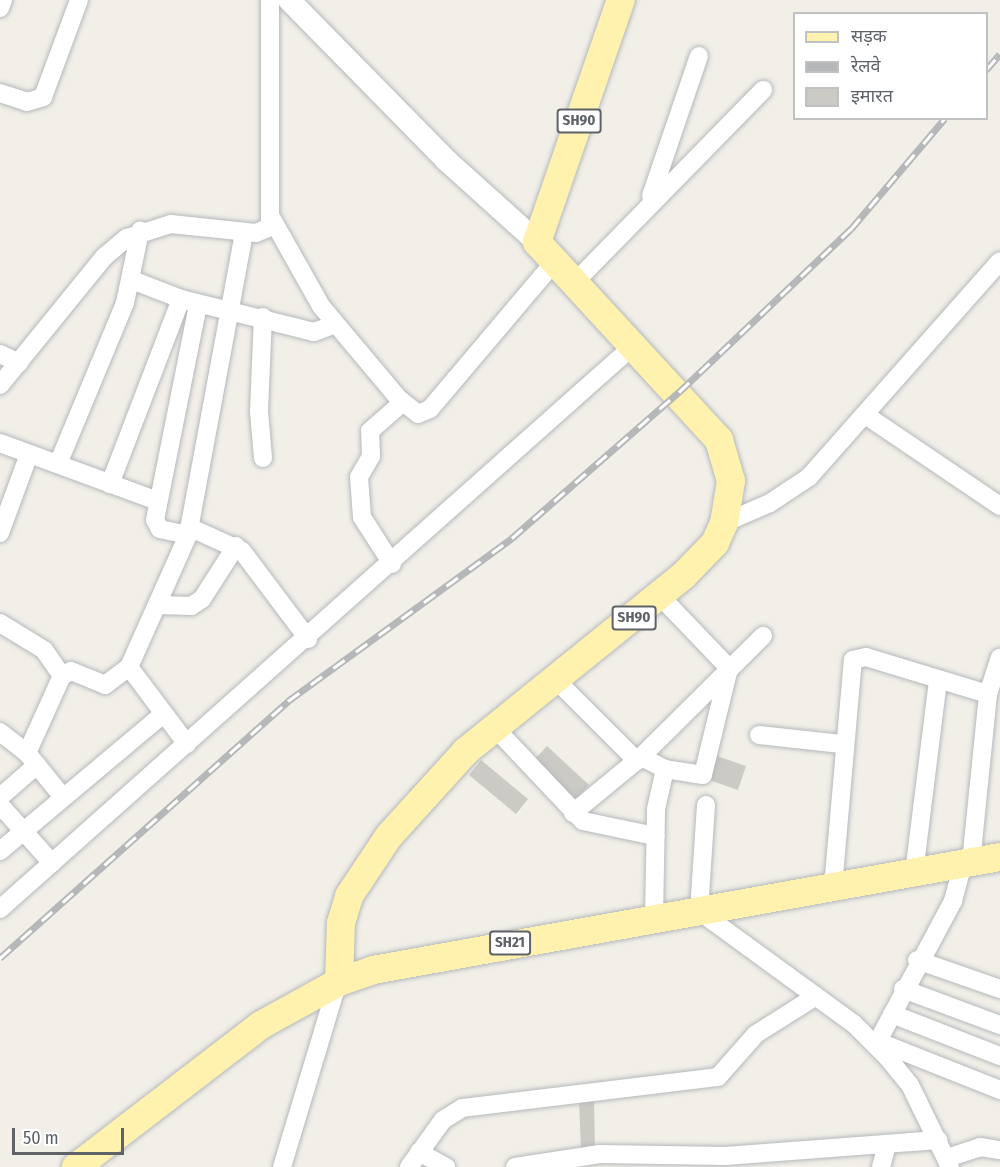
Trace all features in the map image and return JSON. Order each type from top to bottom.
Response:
[{"type":"main road","name":"SH90","points":[[339,982],[341,923],[362,871],[429,790],[494,727],[556,681],[660,596],[700,560],[724,522],[731,481],[719,440],[546,252],[621,0]]},
{"type":"main road","name":"SH21","points":[[76,1167],[261,1025],[339,982],[415,961],[1000,857]]},
{"type":"street","points":[[0,8],[3,0]]},
{"type":"street","points":[[0,93],[27,102],[43,96],[79,0]]},
{"type":"street","points":[[270,0],[273,219],[336,324],[403,402],[418,414],[430,409],[546,252],[446,160],[289,0]]},
{"type":"street","points":[[648,203],[699,56]]},
{"type":"street","points":[[575,282],[648,203],[763,90]]},
{"type":"street","points":[[0,385],[104,257],[140,231],[184,224],[244,232],[264,232],[273,219]]},
{"type":"street","points":[[58,464],[132,280],[140,231]]},
{"type":"street","points":[[0,797],[32,759],[62,676],[71,671],[105,685],[129,667],[159,605],[188,531],[244,232]]},
{"type":"street","points":[[724,522],[791,491],[867,416],[1000,261]]},
{"type":"street","points":[[132,280],[189,301],[228,312],[263,317],[314,332],[336,324]]},
{"type":"street","points":[[110,484],[189,301]]},
{"type":"street","points":[[189,301],[155,520],[160,529],[188,531],[236,546],[308,639]]},
{"type":"street","points":[[263,317],[259,411],[263,458]]},
{"type":"street","points":[[0,909],[308,639],[633,346]]},
{"type":"street","points":[[0,354],[18,363]]},
{"type":"street","points":[[392,564],[362,517],[358,477],[371,456],[370,431],[403,402]]},
{"type":"street","points":[[867,416],[1000,506]]},
{"type":"street","points":[[0,443],[158,501]]},
{"type":"street","points":[[0,533],[29,454]]},
{"type":"street","points":[[159,605],[191,606],[202,599],[236,546]]},
{"type":"street","points":[[660,596],[729,668]]},
{"type":"street","points":[[0,623],[44,650],[62,676]]},
{"type":"street","points":[[573,813],[639,759],[763,636]]},
{"type":"street","points":[[833,887],[849,675],[857,656],[988,694]]},
{"type":"street","points":[[873,1039],[892,1014],[917,960],[953,902],[967,863],[988,694],[1000,658]]},
{"type":"street","points":[[129,667],[187,744]]},
{"type":"street","points":[[556,681],[639,759],[665,769],[703,775],[729,668]]},
{"type":"street","points":[[914,873],[938,679]]},
{"type":"street","points":[[0,851],[62,796],[163,714]]},
{"type":"street","points":[[494,727],[573,813],[594,826],[655,836]]},
{"type":"street","points":[[0,732],[32,759],[62,796]]},
{"type":"street","points":[[759,735],[842,744]]},
{"type":"street","points":[[654,917],[655,836],[665,769]]},
{"type":"street","points":[[706,805],[699,911],[873,1039],[910,1085],[948,1163],[980,1147],[1000,1150]]},
{"type":"street","points":[[0,806],[52,863]]},
{"type":"street","points":[[917,960],[1000,989]]},
{"type":"street","points":[[282,1167],[339,982]]},
{"type":"street","points":[[903,988],[1000,1025]]},
{"type":"street","points":[[446,1167],[414,1159],[443,1120],[462,1108],[718,1077],[756,1035],[816,996]]},
{"type":"street","points":[[892,1014],[1000,1056]]},
{"type":"street","points":[[873,1039],[1000,1090]]},
{"type":"street","points":[[515,1167],[572,1155],[681,1161],[733,1161],[938,1140]]},
{"type":"street","points":[[881,1167],[887,1144]]},
{"type":"building","points":[[547,746],[589,785],[576,799],[534,760]]},
{"type":"building","points":[[717,756],[746,766],[738,790],[709,780]]},
{"type":"building","points":[[481,760],[528,799],[516,814],[469,775]]},
{"type":"building","points":[[594,1099],[595,1150],[581,1151],[579,1100]]},
{"type":"railway","points":[[988,68],[1000,54]]},
{"type":"railway","points":[[0,958],[288,701],[512,538],[679,392],[851,229],[943,120]]}]
